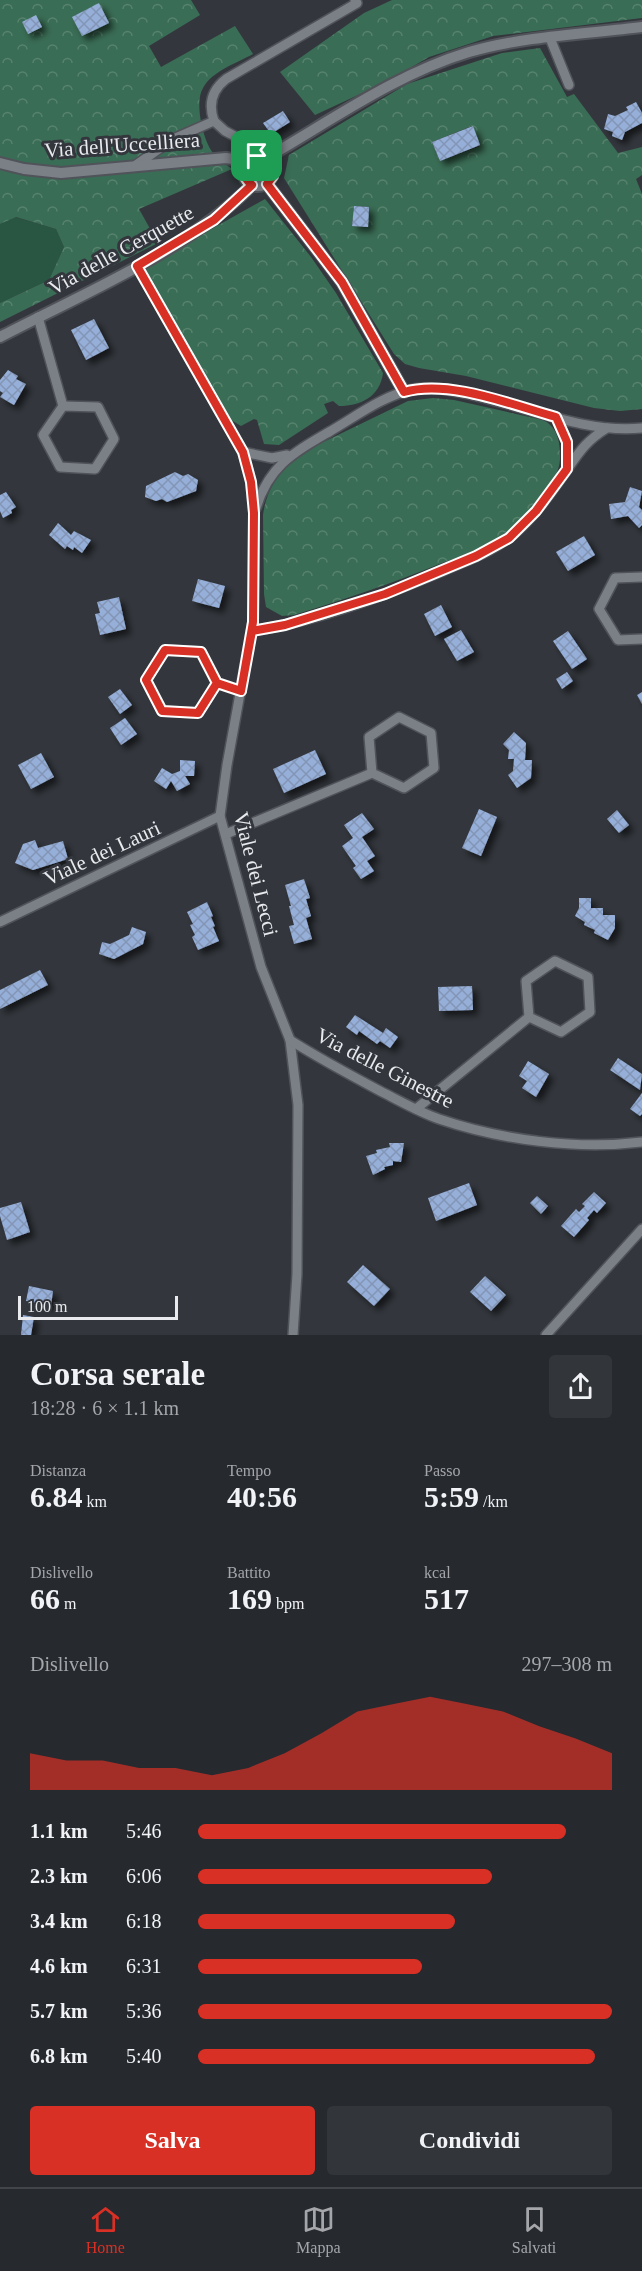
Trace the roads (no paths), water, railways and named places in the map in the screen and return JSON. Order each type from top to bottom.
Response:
[{"type":"street","points":[[358,1],[222,82],[214,91],[211,102],[214,121],[225,131],[244,141],[262,157],[273,166],[274,171],[267,184],[252,185],[243,175],[246,161],[262,157],[420,70],[471,52],[550,38],[642,27]]},
{"type":"street","points":[[550,38],[569,85]]},
{"type":"street","points":[[136,165],[173,139],[214,121]]},
{"type":"street","name":"Via dell'Uccelliera","points":[[0,164],[35,171],[61,173],[226,158],[246,161]]},
{"type":"street","points":[[267,184],[342,282],[404,392]]},
{"type":"street","name":"Via delle Cerquette","points":[[0,337],[137,266],[214,220],[252,185]]},
{"type":"street","name":"Viale dei Lecci","points":[[137,266],[243,452],[251,482],[254,513],[252,631],[220,816],[261,967],[290,1040],[298,1105],[297,1274],[293,1335]]},
{"type":"street","points":[[38,317],[63,406]]},
{"type":"street","points":[[243,452],[272,458],[292,453],[382,402],[404,392],[422,389],[480,396],[607,428],[642,428]]},
{"type":"street","points":[[63,406],[98,407],[104,418],[114,439],[95,469],[60,467],[43,435],[63,406]]},
{"type":"street","points":[[556,417],[567,442],[567,469]]},
{"type":"street","points":[[252,631],[285,625],[385,594],[498,545],[536,511],[583,445],[607,428]]},
{"type":"street","points":[[254,513],[268,480],[292,453]]},
{"type":"street","points":[[642,577],[615,578],[599,609],[618,640],[642,639]]},
{"type":"street","points":[[217,683],[198,713],[162,711],[146,680],[165,650],[201,652],[217,683],[241,691]]},
{"type":"street","points":[[226,834],[372,773],[404,788],[434,768],[431,733],[399,717],[369,737],[372,773]]},
{"type":"street","name":"Viale dei Lauri","points":[[0,922],[220,816]]},
{"type":"street","points":[[555,961],[588,977],[590,1012],[561,1032],[529,1017],[526,981],[555,961]]},
{"type":"street","points":[[416,1109],[529,1017]]},
{"type":"street","name":"Via delle Ginestre","points":[[290,1040],[334,1067],[416,1109],[455,1124],[554,1143],[584,1146],[642,1142]]},
{"type":"street","points":[[546,1335],[642,1229]]}]
